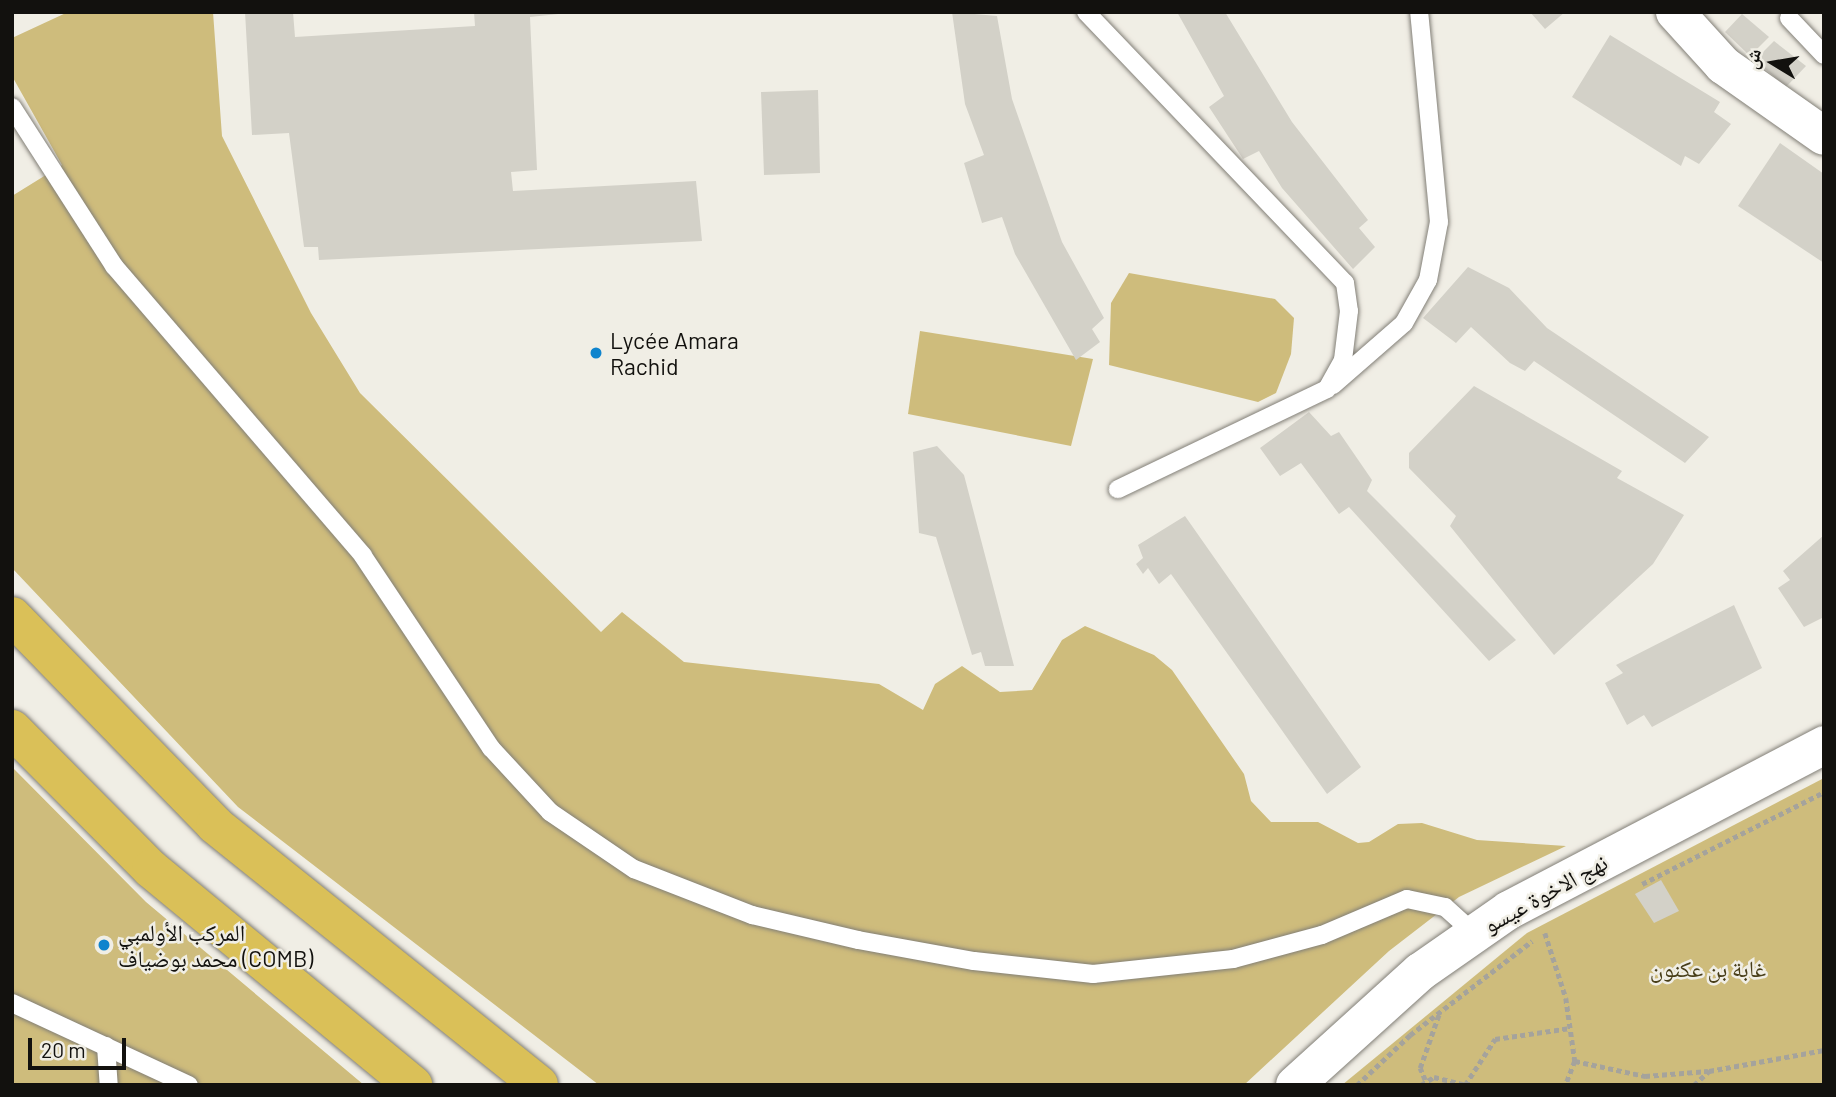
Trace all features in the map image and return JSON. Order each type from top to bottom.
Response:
[{"type":"highway","points":[[12,617],[114,727],[224,834],[540,1085]]},
{"type":"highway","points":[[12,729],[160,877],[413,1085]]},
{"type":"street","points":[[1675,12],[1723,65],[1824,136]]},
{"type":"street","name":"نهج الاخوة عيسو","points":[[1295,1085],[1384,1003],[1474,933],[1824,745]]},
{"type":"lane","points":[[1086,12],[1345,283],[1349,311],[1343,360],[1327,389]]},
{"type":"lane","points":[[1118,489],[1327,389],[1404,323],[1428,280],[1439,222],[1419,12]]},
{"type":"lane","points":[[1788,18],[1824,55]]},
{"type":"lane","points":[[12,107],[114,266],[363,556],[497,756],[550,812],[634,869],[752,915],[858,940],[974,961],[1093,974],[1233,959],[1322,934],[1407,899],[1445,907],[1474,933]]},
{"type":"lane","points":[[12,1003],[189,1085]]},
{"type":"lane","points":[[106,1046],[109,1085]]},
{"type":"path","points":[[1630,890],[1824,792]]},
{"type":"path","points":[[1357,1085],[1439,1013],[1545,933],[1557,927]]},
{"type":"path","points":[[1545,933],[1563,981],[1575,1061],[1566,1085]]},
{"type":"path","points":[[1439,1013],[1420,1068],[1423,1082],[1466,1085],[1495,1039],[1570,1028]]},
{"type":"path","points":[[1575,1061],[1645,1076],[1709,1071],[1824,1050]]},
{"type":"path","points":[[1694,1085],[1709,1071]]},
{"type":"green space","points":[[68,12],[213,12],[222,136],[311,313],[360,393],[601,632],[622,612],[684,662],[879,684],[923,710],[935,684],[962,666],[1000,692],[1032,690],[1062,640],[1085,626],[1154,655],[1172,670],[1244,774],[1251,801],[1271,822],[1318,822],[1358,843],[1369,842],[1398,824],[1422,823],[1477,840],[1566,846],[1459,897],[1389,951],[1244,1085],[599,1085],[238,807],[12,568],[12,196],[62,165],[12,76],[12,38]]},
{"type":"green space","points":[[1129,273],[1275,299],[1294,318],[1291,354],[1276,393],[1258,402],[1109,365],[1111,303]]},
{"type":"green space","points":[[920,331],[1093,359],[1071,446],[908,414]]},
{"type":"green space","name":"المركب الأولمبي محمد بوضياف (COMB)","points":[[12,767],[146,902],[364,1085],[12,1085]]},
{"type":"green space","name":"غابة بن عكنون","points":[[1824,778],[1824,1085],[1342,1085],[1527,933]]},
{"type":"building","points":[[245,12],[293,12],[295,37],[475,26],[474,12],[577,12],[530,17],[537,170],[511,172],[513,191],[696,181],[702,241],[319,260],[318,247],[304,247],[289,133],[252,135]]},
{"type":"building","points":[[952,12],[997,16],[1012,99],[1062,242],[1104,318],[1092,329],[1100,342],[1076,360],[1015,254],[1002,217],[982,223],[964,163],[984,155],[965,104]]},
{"type":"building","points":[[1177,12],[1225,12],[1292,122],[1368,220],[1359,228],[1375,247],[1353,269],[1282,188],[1259,151],[1243,159],[1209,107],[1224,96]]},
{"type":"building","points":[[1530,12],[1565,12],[1545,29]]},
{"type":"building","points":[[1742,14],[1769,37],[1750,56],[1725,32]]},
{"type":"building","points":[[1610,35],[1720,102],[1714,112],[1731,124],[1699,164],[1685,156],[1681,166],[1572,97]]},
{"type":"building","points":[[1774,41],[1806,66],[1786,87],[1755,60]]},
{"type":"building","points":[[818,90],[820,173],[764,175],[761,92]]},
{"type":"building","points":[[1780,143],[1824,174],[1824,263],[1738,206]]},
{"type":"building","points":[[1468,267],[1509,288],[1547,328],[1709,437],[1685,463],[1534,361],[1525,371],[1510,363],[1471,327],[1456,343],[1423,318]]},
{"type":"building","points":[[1474,386],[1622,471],[1617,478],[1684,515],[1653,564],[1554,655],[1450,526],[1456,516],[1409,468],[1409,453]]},
{"type":"building","points":[[1309,412],[1331,436],[1339,432],[1372,480],[1367,491],[1516,640],[1489,661],[1349,507],[1339,514],[1301,463],[1280,476],[1260,448]]},
{"type":"building","points":[[937,446],[964,475],[1014,666],[985,666],[981,652],[972,655],[936,537],[919,533],[913,452]]},
{"type":"building","points":[[1185,516],[1361,767],[1327,794],[1171,574],[1159,584],[1148,568],[1143,574],[1136,564],[1143,558],[1138,545]]},
{"type":"building","points":[[1824,535],[1824,617],[1804,627],[1778,588],[1790,580],[1783,571]]},
{"type":"building","points":[[1734,605],[1762,668],[1652,727],[1644,715],[1627,725],[1605,683],[1623,673],[1616,665]]},
{"type":"building","points":[[1661,880],[1679,911],[1654,923],[1635,894]]},
{"type":"place","name":"Lycée Amara Rachid","points":[[596,353]]},
{"type":"place","name":"المركب الأولمبي محمد بوضياف (COMB)","points":[[104,945]]}]
